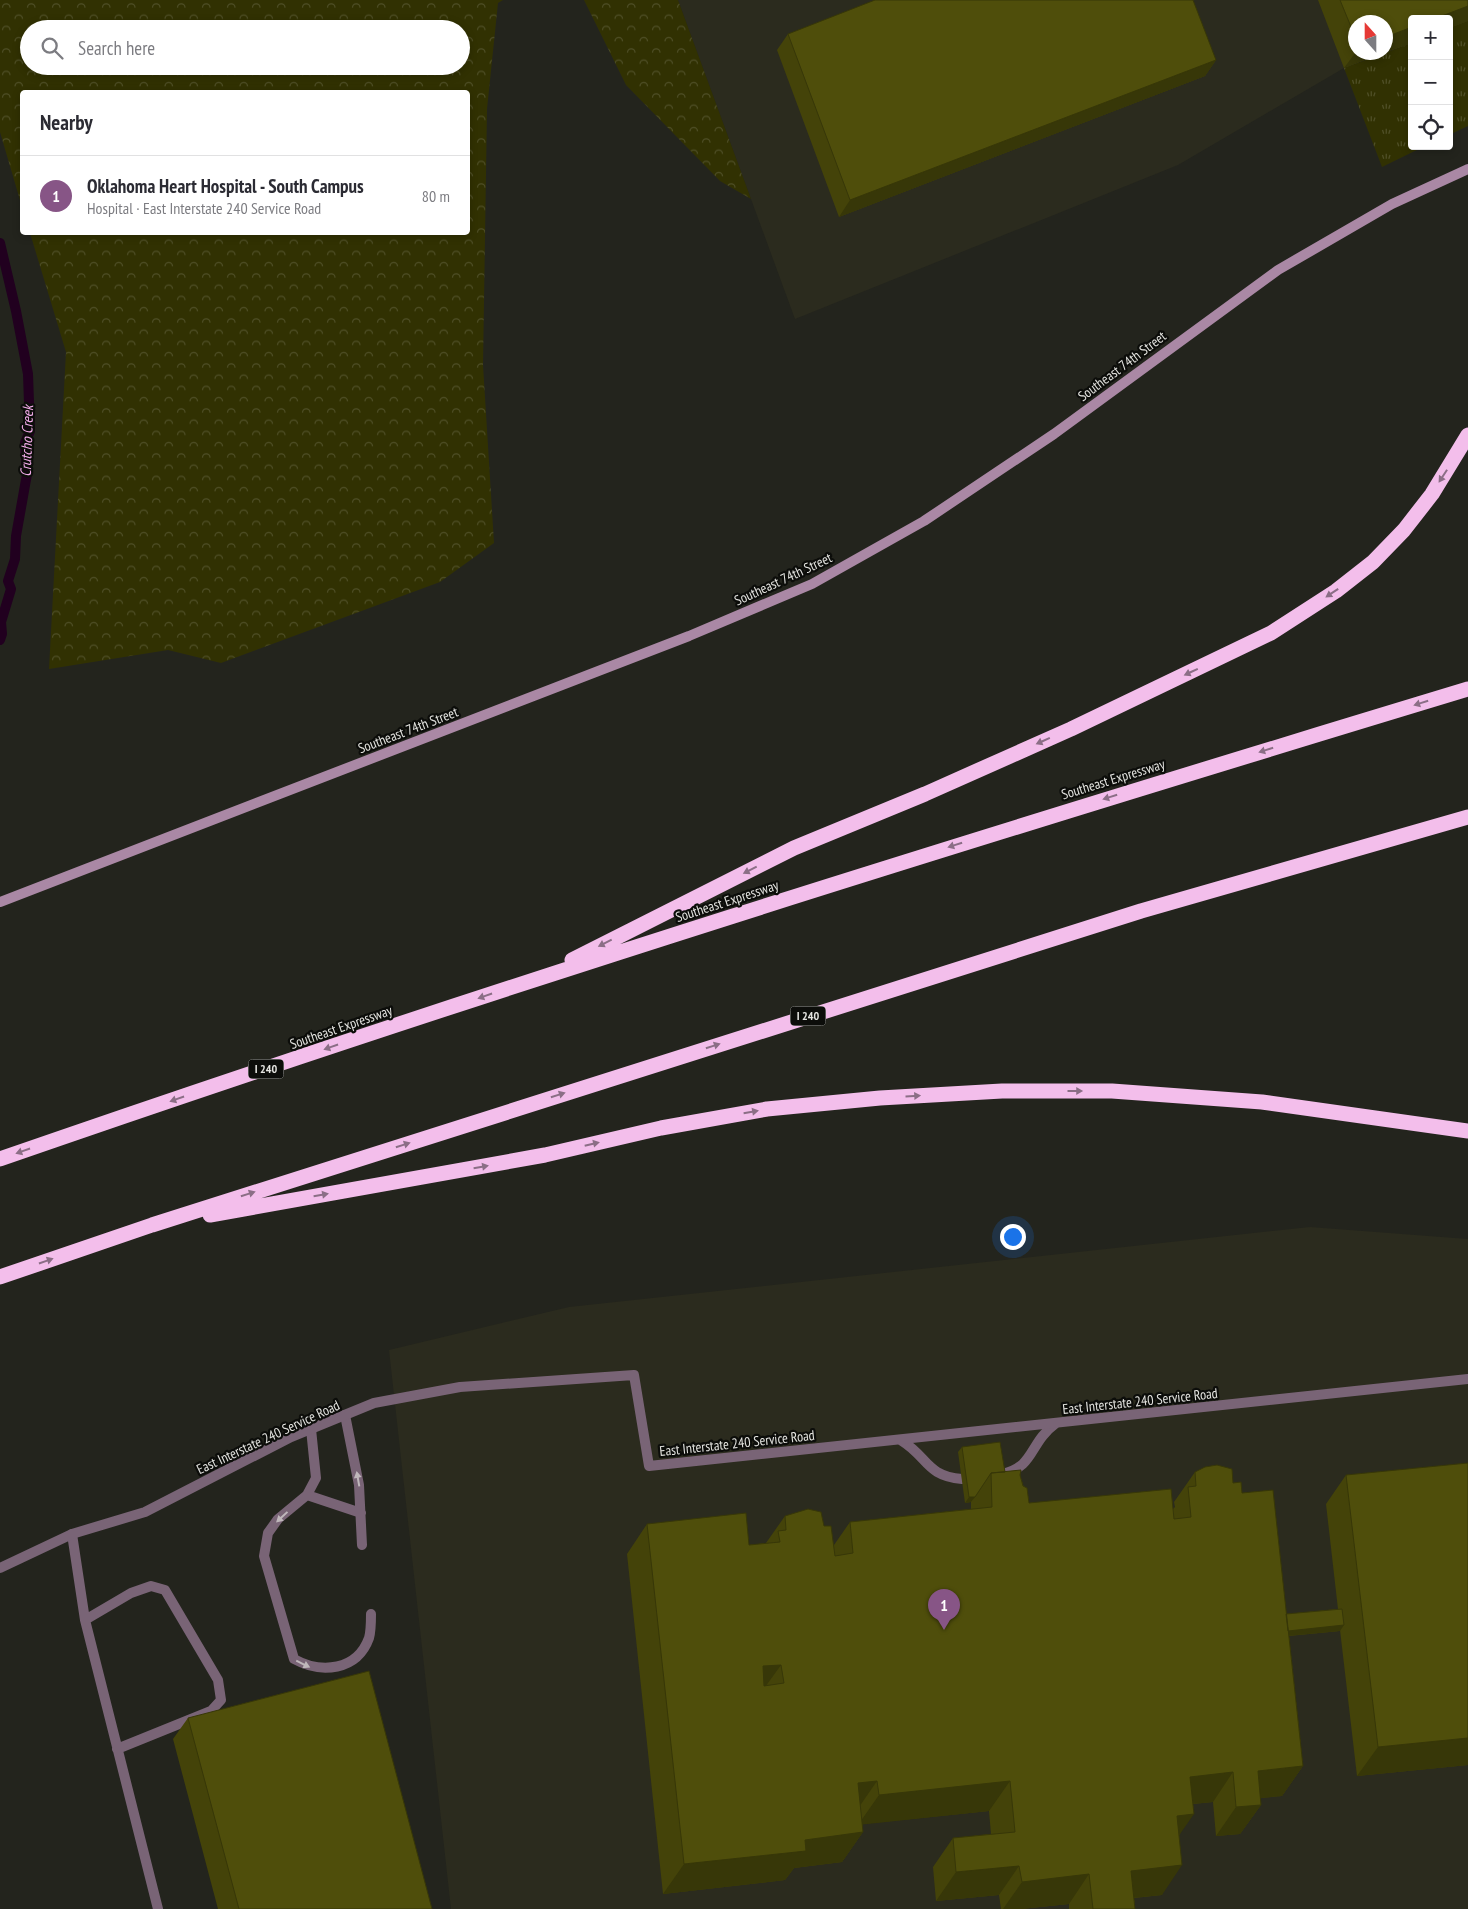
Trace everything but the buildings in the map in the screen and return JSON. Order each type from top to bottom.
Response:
[{"type":"highway","points":[[531,980],[794,848],[934,791],[1089,720],[1271,633],[1336,591],[1373,562],[1404,530],[1432,494],[1468,434]]},
{"type":"highway","name":"Southeast Expressway","points":[[0,1159],[531,980],[1036,820],[1468,689]]},
{"type":"highway","name":"I 240","points":[[0,1277],[152,1225],[1141,911],[1468,817]]},
{"type":"highway","points":[[152,1225],[545,1155],[680,1124],[766,1109],[880,1098],[1002,1091],[1112,1091],[1262,1102],[1468,1130]]},
{"type":"street","name":"Southeast 74th Street","points":[[0,902],[689,636],[812,584],[924,521],[1054,434],[1278,270],[1392,204],[1468,169]]},
{"type":"street","name":"East Interstate 240 Service Road","points":[[0,1568],[72,1534],[145,1512],[311,1429],[374,1403],[460,1387],[634,1375],[648,1466],[902,1441],[1468,1379]]},
{"type":"street","points":[[345,1415],[359,1485],[362,1545]]},
{"type":"street","points":[[1000,1475],[1025,1465],[1039,1437],[1055,1424]]},
{"type":"street","points":[[311,1429],[316,1478],[307,1495],[273,1526],[268,1533],[264,1556],[294,1659],[309,1668],[339,1667],[357,1658],[369,1638],[371,1614]]},
{"type":"street","points":[[902,1441],[914,1449],[934,1472],[951,1478],[962,1479]]},
{"type":"street","points":[[307,1495],[361,1513]]},
{"type":"street","points":[[72,1534],[85,1620],[158,1909]]},
{"type":"street","points":[[85,1620],[131,1593],[150,1586],[165,1590],[218,1680],[221,1700],[211,1711],[117,1749]]},
{"type":"shaded area","points":[[678,0],[1468,0],[1453,40],[1453,15],[1408,15],[1408,65],[1344,68],[1178,165],[795,319]]},
{"type":"shaded area","points":[[1310,1227],[1468,1239],[1468,1909],[451,1909],[389,1350],[569,1307]]},
{"type":"green space","points":[[0,0],[503,0],[498,3],[487,109],[483,365],[494,543],[440,582],[221,663],[168,650],[49,669],[66,352],[31,235],[470,235],[470,90],[20,90],[20,200],[0,132]]},
{"type":"green space","points":[[584,0],[678,0],[751,199],[720,181],[626,85]]},
{"type":"green space","points":[[1468,21],[1468,126],[1453,133],[1453,60],[1453,27]]},
{"type":"green space","points":[[1408,44],[1408,150],[1417,150],[1382,167],[1344,68],[1366,60],[1393,60],[1393,50]]},
{"type":"waterway","name":"Crutcho Creek","points":[[0,243],[28,374],[30,431],[25,443],[27,474],[16,536],[15,559],[8,581],[11,589],[1,622],[2,634],[0,640]]},
{"type":"place","name":"Oklahoma Heart Hospital - South Campus","points":[[944,1630]]}]
